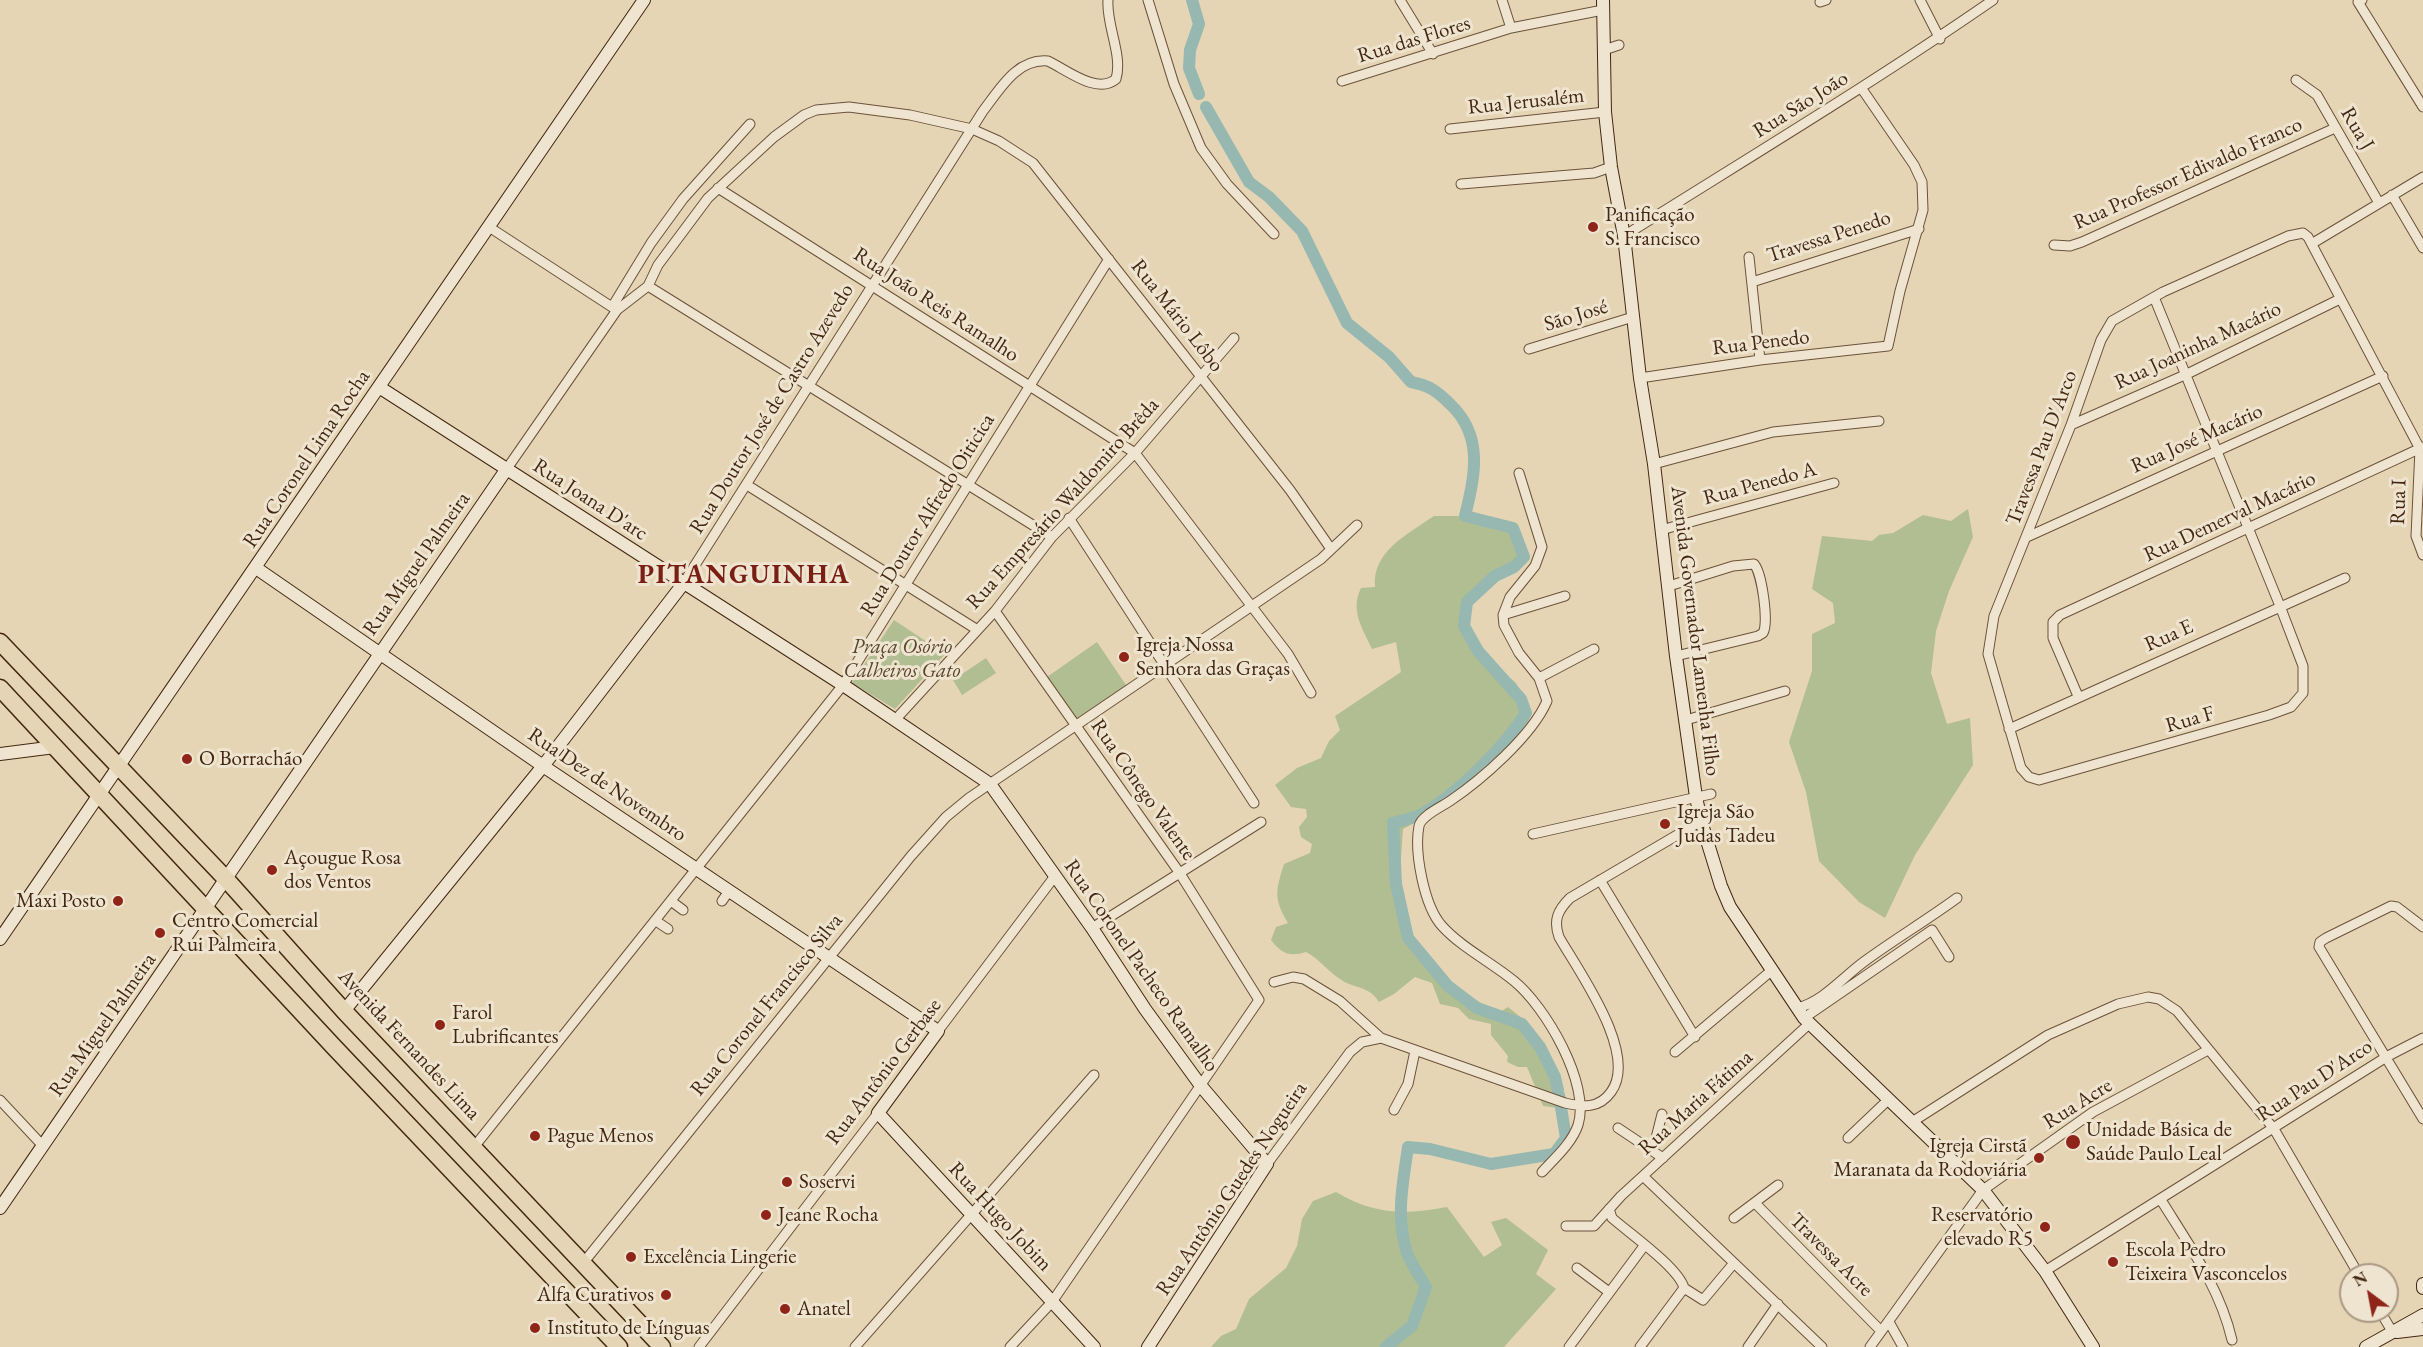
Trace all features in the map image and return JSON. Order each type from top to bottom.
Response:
[{"type":"highway","name":"Avenida Fernandes Lima","points":[[0,642],[226,879],[344,1011],[662,1347]]},
{"type":"highway","points":[[0,688],[334,1047],[619,1347]]},
{"type":"street","name":"Rua Coronel Lima Rocha","points":[[0,939],[644,0]]},
{"type":"street","name":"Rua Doutor José de Castro Azevedo","points":[[344,1011],[543,766],[683,584],[972,129],[1008,79],[1029,62],[1048,61],[1095,84],[1107,84],[1116,79],[1118,69],[1108,13],[1108,0]]},
{"type":"street","points":[[1148,0],[1174,84],[1201,148],[1227,184],[1274,234]]},
{"type":"street","points":[[1400,0],[1433,54]]},
{"type":"street","points":[[1502,0],[1512,28]]},
{"type":"street","points":[[1920,0],[1940,39]]},
{"type":"street","name":"Rua São João","points":[[1624,236],[1940,39],[1993,0]]},
{"type":"street","points":[[2360,1],[2423,107]]},
{"type":"street","name":"Rua das Flores","points":[[1342,81],[1512,28],[1603,5]]},
{"type":"street","name":"Avenida Governador Lamenha Filho","points":[[1603,5],[1605,112],[1611,167],[1624,236],[1676,656],[1701,821],[1730,907],[1804,1016],[1983,1190],[2044,1271],[2093,1347]]},
{"type":"street","points":[[1604,50],[1618,45]]},
{"type":"street","name":"Rua J","points":[[2296,80],[2317,95],[2379,203]]},
{"type":"street","points":[[1862,88],[1914,165],[1922,182],[1923,210],[1919,228]]},
{"type":"street","name":"Rua Miguel Palmeira","points":[[615,309],[648,286],[658,266],[718,188],[774,137],[804,115],[816,110],[849,107],[890,112],[972,129]]},
{"type":"street","name":"Rua Jerusalém","points":[[1450,129],[1605,112]]},
{"type":"street","name":"Rua Miguel Palmeira","points":[[0,1208],[207,909],[615,309],[651,243],[683,199],[750,124]]},
{"type":"street","name":"Rua Professor Edivaldo Franco","points":[[2054,245],[2070,246],[2082,242],[2335,128]]},
{"type":"street","name":"Rua Mário Lôbo","points":[[972,129],[999,141],[1033,163],[1290,490],[1331,549]]},
{"type":"street","points":[[1461,184],[1594,173],[1611,167]]},
{"type":"street","points":[[2421,448],[2340,299],[2313,243],[2423,177]]},
{"type":"street","name":"Rua João Reis Ramalho","points":[[718,188],[874,285],[1135,453]]},
{"type":"street","points":[[2392,195],[2423,248]]},
{"type":"street","points":[[489,227],[615,309]]},
{"type":"street","name":"Travessa Penedo","points":[[1752,282],[1919,228]]},
{"type":"street","name":"Rua Penedo","points":[[1640,378],[1761,360],[1888,346],[1900,291],[1919,228]]},
{"type":"street","name":"Travessa Pau D'Arco","points":[[2053,775],[2039,780],[2025,773],[2021,768],[1988,654],[1989,639],[1994,616],[2071,425],[2106,329],[2112,321],[2154,297],[2295,234],[2303,233],[2313,243]]},
{"type":"street","name":"Travessa Penedo","points":[[1749,257],[1761,360]]},
{"type":"street","name":"Rua Doutor Alfredo Oiticica","points":[[474,1147],[843,685],[1109,259]]},
{"type":"street","points":[[648,286],[811,385],[1052,537]]},
{"type":"street","points":[[2154,297],[2280,606]]},
{"type":"street","name":"Rua Joaninha Macário","points":[[2071,425],[2187,374],[2340,299]]},
{"type":"street","name":"São José","points":[[1528,349],[1633,317]]},
{"type":"street","name":"Rua Empresário Waldomiro Brêda","points":[[895,720],[994,611],[1052,537],[1135,453],[1234,338]]},
{"type":"street","name":"Rua José Macário","points":[[2027,537],[2383,376]]},
{"type":"street","name":"Rua Joana D'arc","points":[[380,387],[843,685],[990,784]]},
{"type":"street","points":[[1654,464],[1773,432],[1879,421]]},
{"type":"street","name":"Rua Demerval Macário","points":[[2078,696],[2053,638],[2054,622],[2060,615],[2421,448]]},
{"type":"street","name":"Rua I","points":[[2421,448],[2416,537],[2423,555]]},
{"type":"street","points":[[1135,453],[1288,654],[1311,693]]},
{"type":"street","points":[[1519,473],[1542,547],[1535,566],[1510,597],[1503,615],[1504,625],[1519,653],[1539,678],[1547,701],[1533,728],[1462,793],[1425,817],[1419,824],[1418,845],[1425,891],[1436,916],[1461,943],[1514,981],[1539,1007],[1572,1070],[1579,1106],[1579,1123],[1575,1132],[1542,1172]]},
{"type":"street","name":"Rua Penedo A","points":[[1661,530],[1834,483]]},
{"type":"street","points":[[747,485],[976,629]]},
{"type":"street","points":[[1069,518],[1254,803]]},
{"type":"street","name":"Rua Coronel Francisco Silva","points":[[584,1262],[829,957],[946,818],[990,784],[1250,607],[1331,549],[1358,525]]},
{"type":"street","points":[[1669,586],[1733,566],[1754,564],[1760,574],[1766,624],[1763,633],[1758,636],[1676,656]]},
{"type":"street","name":"Rua Dez de Novembro","points":[[256,568],[381,651],[543,766],[697,869],[726,896],[829,957],[938,1031]]},
{"type":"street","name":"Rua E","points":[[2009,729],[2078,696],[2345,578]]},
{"type":"street","points":[[1503,615],[1565,596]]},
{"type":"street","name":"Rua F","points":[[2053,775],[2204,735],[2291,707],[2303,693],[2303,666],[2280,606]]},
{"type":"street","name":"Rua Cônego Valente","points":[[994,611],[1179,872],[1257,993],[1259,1000],[1256,1008],[1201,1086]]},
{"type":"street","points":[[1539,678],[1594,649]]},
{"type":"street","points":[[1686,720],[1785,691]]},
{"type":"street","points":[[0,754],[55,747]]},
{"type":"street","name":"Rua Coronel Pacheco Ramalho","points":[[990,784],[1092,927],[1144,1009],[1201,1086],[1267,1164]]},
{"type":"street","points":[[1533,834],[1712,794]]},
{"type":"street","points":[[1274,982],[1293,976],[1304,979],[1340,1001],[1381,1038],[1415,1051],[1565,1103],[1579,1106],[1598,1104],[1614,1088],[1618,1055],[1606,1019],[1559,937],[1556,922],[1559,912],[1570,898],[1701,821]]},
{"type":"street","points":[[1092,927],[1261,822]]},
{"type":"street","name":"Rua Antônio Gerbase","points":[[699,1347],[1055,876]]},
{"type":"street","points":[[1600,879],[1695,1037]]},
{"type":"street","points":[[1804,1016],[1807,1005],[1867,959],[1957,898]]},
{"type":"street","points":[[672,901],[683,910]]},
{"type":"street","points":[[2423,927],[2397,906],[2388,907],[2320,942],[2322,954],[2388,1056],[2423,1119]]},
{"type":"street","points":[[656,921],[668,929]]},
{"type":"street","points":[[1804,1016],[1932,930],[1949,957]]},
{"type":"street","points":[[1675,1052],[1772,972]]},
{"type":"street","points":[[1912,1122],[2048,1035],[2118,1004],[2148,997],[2160,999],[2171,1006],[2274,1129],[2352,1263]]},
{"type":"street","name":"Rua Maria Fátima","points":[[1566,1226],[1594,1226],[1804,1016]]},
{"type":"street","name":"Rua Antônio Guedes Nogueira","points":[[1148,1347],[1267,1164],[1350,1052],[1362,1042],[1381,1038]]},
{"type":"street","name":"Rua Pau D'Arco","points":[[2044,1271],[2161,1200],[2388,1056],[2423,1038]]},
{"type":"street","name":"Rua Acre","points":[[1870,1347],[1983,1190],[2093,1112],[2208,1050]]},
{"type":"street","points":[[1394,1110],[1407,1084],[1415,1051]]},
{"type":"street","points":[[855,1347],[1094,1075]]},
{"type":"street","points":[[1010,1347],[1052,1302],[1201,1086]]},
{"type":"street","points":[[1848,1138],[1888,1100]]},
{"type":"street","points":[[0,1101],[44,1146]]},
{"type":"street","name":"Rua Hugo Jobim","points":[[878,1113],[1094,1347]]},
{"type":"street","points":[[1653,1150],[1662,1114]]},
{"type":"street","points":[[1618,1128],[1663,1158]]},
{"type":"street","points":[[1643,1176],[1822,1347]]},
{"type":"street","points":[[1734,1218],[1778,1185]]},
{"type":"street","points":[[2161,1200],[2210,1279],[2227,1317],[2232,1340]]},
{"type":"street","name":"Travessa Acre","points":[[1755,1203],[1881,1331]]},
{"type":"street","points":[[1609,1209],[1612,1218],[1669,1268],[1682,1281],[1684,1288],[1703,1300],[1734,1263]]},
{"type":"street","points":[[1569,1347],[1644,1246]]},
{"type":"street","points":[[1577,1268],[1609,1292]]},
{"type":"street","points":[[1640,1347],[1684,1288]]},
{"type":"street","points":[[1748,1347],[1778,1304]]},
{"type":"street","points":[[2366,1347],[2423,1315]]},
{"type":"street","points":[[1889,1322],[1903,1347]]},
{"type":"street","points":[[2387,1323],[2393,1333]]},
{"type":"street","points":[[2393,1333],[2423,1329]]},
{"type":"green space","points":[[1968,509],[1973,537],[1949,591],[1936,631],[1931,673],[1947,724],[1970,718],[1973,765],[1915,855],[1885,918],[1859,902],[1819,861],[1806,792],[1789,742],[1812,671],[1812,634],[1835,623],[1833,603],[1812,589],[1822,536],[1872,541],[1879,535],[1893,533],[1923,515],[1951,521]]},
{"type":"green space","points":[[1434,516],[1472,516],[1513,528],[1524,547],[1524,565],[1483,587],[1465,612],[1465,621],[1478,651],[1516,683],[1531,712],[1526,729],[1472,779],[1431,814],[1403,829],[1400,879],[1403,914],[1414,946],[1429,966],[1481,1003],[1500,1012],[1508,1007],[1524,1020],[1560,1086],[1559,1108],[1543,1106],[1527,1067],[1518,1067],[1507,1062],[1508,1056],[1491,1035],[1491,1024],[1469,1019],[1458,1008],[1440,1004],[1432,983],[1415,977],[1394,994],[1379,1002],[1367,990],[1338,978],[1306,952],[1286,953],[1271,940],[1276,927],[1288,923],[1280,907],[1277,894],[1284,864],[1310,853],[1312,844],[1301,837],[1299,827],[1307,817],[1306,809],[1291,807],[1275,785],[1297,768],[1321,758],[1329,741],[1340,730],[1335,716],[1401,672],[1396,642],[1372,649],[1357,612],[1358,596],[1361,588],[1375,587],[1379,563],[1385,553],[1403,537]]},
{"type":"green space","name":"Praça Osório Calheiros Gato","points":[[894,620],[945,654],[895,709],[852,683]]},
{"type":"green space","points":[[1097,642],[1128,688],[1079,722],[1047,677]]},
{"type":"green space","points":[[986,658],[996,673],[962,695],[953,680]]},
{"type":"green space","points":[[1336,1192],[1364,1205],[1390,1211],[1403,1212],[1447,1207],[1484,1257],[1502,1245],[1491,1222],[1506,1218],[1548,1250],[1536,1274],[1556,1289],[1504,1347],[1211,1347],[1221,1336],[1236,1329],[1249,1299],[1286,1268],[1297,1246],[1302,1219],[1313,1201]]},
{"type":"waterway","points":[[1192,0],[1199,24],[1190,50],[1189,68],[1199,94]]},
{"type":"waterway","points":[[1206,107],[1249,182],[1269,197],[1302,231],[1347,323],[1389,357],[1411,382],[1428,387],[1437,393],[1461,416],[1468,429],[1474,457],[1472,486],[1465,516],[1513,528],[1524,557],[1514,567],[1495,576],[1467,602],[1464,626],[1478,651],[1521,699],[1526,713],[1494,754],[1452,793],[1421,815],[1393,823],[1396,884],[1408,938],[1448,986],[1477,1008],[1522,1024],[1540,1047],[1555,1077],[1558,1090]]},
{"type":"waterway","points":[[1386,1347],[1412,1326],[1426,1287],[1406,1250],[1401,1224],[1401,1199],[1408,1147],[1430,1149],[1491,1164],[1554,1154],[1566,1138],[1559,1095]]},
{"type":"place","name":"Panificação S. Francisco","points":[[1593,227]]},
{"type":"place","name":"Igreja Nossa Senhora das Graças","points":[[1124,657]]},
{"type":"place","name":"O Borrachão","points":[[187,759]]},
{"type":"place","name":"Igreja São Judas Tadeu","points":[[1665,824]]},
{"type":"place","name":"Açougue Rosa dos Ventos","points":[[272,870]]},
{"type":"place","name":"Maxi Posto","points":[[118,901]]},
{"type":"place","name":"Centro Comercial Rui Palmeira","points":[[160,933]]},
{"type":"place","name":"Farol Lubrificantes","points":[[440,1025]]},
{"type":"place","name":"Pague Menos","points":[[535,1136]]},
{"type":"place","name":"Unidade Básica de Saúde Paulo Leal","points":[[2073,1142]]},
{"type":"place","name":"Igreja Cirstã Maranata da Rodoviária","points":[[2039,1158]]},
{"type":"place","name":"Soservi","points":[[787,1182]]},
{"type":"place","name":"Jeane Rocha","points":[[766,1215]]},
{"type":"place","name":"Reservatório elevado R5","points":[[2045,1227]]},
{"type":"place","name":"Excelência Lingerie","points":[[631,1257]]},
{"type":"place","name":"Escola Pedro Teixeira Vasconcelos","points":[[2113,1262]]},
{"type":"place","name":"Alfa Curativos","points":[[666,1295]]},
{"type":"place","name":"Anatel","points":[[785,1309]]},
{"type":"place","name":"Instituto de Línguas","points":[[535,1328]]},
{"type":"district","name":"PITANGUINHA","points":[[744,576]]}]
